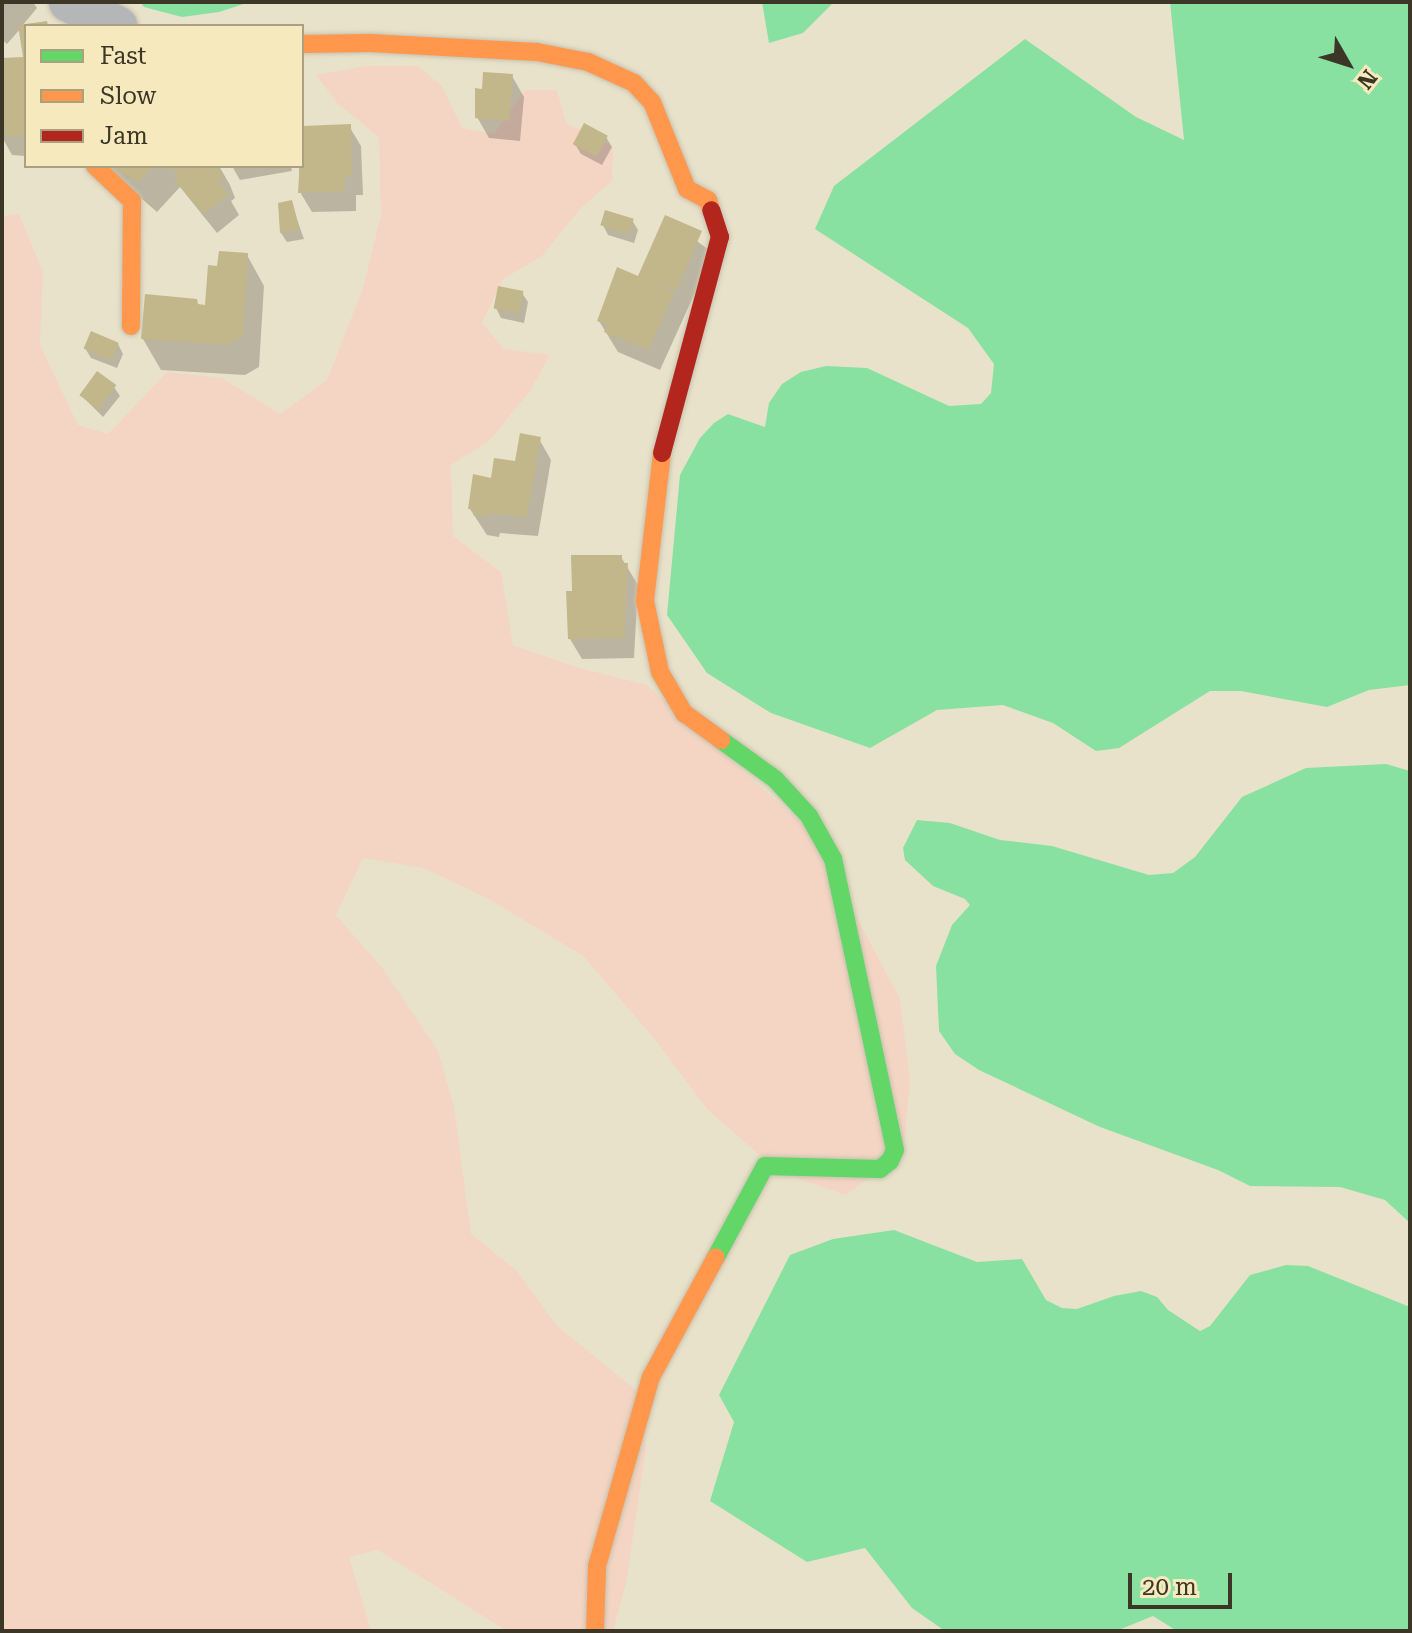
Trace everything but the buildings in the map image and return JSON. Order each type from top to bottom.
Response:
[{"type":"street","points":[[59,2],[63,24]]},
{"type":"street","points":[[69,2],[113,24]]},
{"type":"street","points":[[304,44],[370,43],[537,52],[588,62],[634,83],[652,102],[687,189],[708,200],[720,237],[660,459],[645,601],[660,672],[684,713],[775,779],[809,816],[833,859],[895,1150],[890,1161],[880,1169],[765,1166],[651,1377],[597,1566],[595,1631]]},
{"type":"street","points":[[97,168],[132,201],[131,326]]},
{"type":"shaded area","points":[[140,2],[250,2],[219,12],[182,17],[144,7]]},
{"type":"shaded area","points":[[762,2],[834,2],[803,33],[769,43]]},
{"type":"shaded area","points":[[1170,2],[1410,2],[1410,685],[1369,690],[1327,707],[1241,691],[1210,691],[1119,748],[1096,751],[1053,723],[1003,705],[937,710],[870,748],[771,713],[707,673],[667,615],[680,475],[700,438],[728,414],[765,427],[769,403],[782,384],[801,372],[826,366],[867,368],[949,406],[981,404],[991,393],[994,364],[968,328],[815,229],[834,186],[1025,39],[1136,117],[1184,140]]},
{"type":"shaded area","points":[[364,66],[418,66],[442,86],[462,128],[494,134],[525,90],[557,90],[566,123],[613,147],[612,181],[581,208],[542,256],[503,279],[482,323],[504,349],[550,355],[530,391],[489,441],[451,465],[453,536],[501,572],[513,645],[576,667],[647,685],[813,834],[900,999],[910,1080],[904,1152],[846,1195],[779,1172],[708,1110],[657,1042],[583,956],[489,899],[423,868],[363,858],[336,915],[383,969],[438,1051],[454,1106],[471,1234],[517,1271],[556,1325],[636,1390],[646,1448],[626,1584],[613,1631],[507,1631],[378,1550],[349,1557],[371,1631],[2,1631],[2,216],[19,214],[43,272],[40,345],[78,425],[108,434],[167,372],[222,378],[280,414],[327,380],[363,288],[381,215],[379,137],[338,104],[316,75]]},
{"type":"shaded area","points":[[1386,764],[1410,771],[1410,1223],[1385,1200],[1340,1187],[1250,1186],[1218,1170],[1100,1127],[979,1070],[955,1054],[939,1031],[936,966],[952,925],[970,905],[965,899],[933,886],[905,860],[903,848],[917,820],[950,823],[1000,840],[1052,846],[1149,875],[1173,873],[1195,857],[1242,797],[1306,768]]},
{"type":"shaded area","points":[[894,1230],[977,1262],[1022,1259],[1046,1300],[1062,1308],[1077,1309],[1114,1296],[1141,1291],[1157,1297],[1168,1310],[1200,1331],[1210,1326],[1250,1275],[1286,1265],[1308,1266],[1410,1307],[1410,1631],[1177,1631],[1153,1616],[1116,1631],[945,1631],[912,1608],[865,1548],[807,1562],[710,1501],[734,1422],[719,1395],[790,1255],[833,1239]]},
{"type":"traffic: fast","points":[[716,1257],[765,1166],[880,1169],[890,1161],[895,1150],[833,859],[809,816],[775,779],[721,740]]},
{"type":"traffic: slow","points":[[304,44],[370,43],[537,52],[588,62],[634,83],[652,102],[687,189],[708,200],[711,210]]},
{"type":"traffic: slow","points":[[97,168],[132,201],[131,326]]},
{"type":"traffic: slow","points":[[662,453],[645,601],[660,672],[684,713],[721,740]]},
{"type":"traffic: slow","points":[[595,1631],[597,1566],[651,1377],[716,1257]]},
{"type":"traffic: jam","points":[[662,453],[720,237],[711,210]]}]
